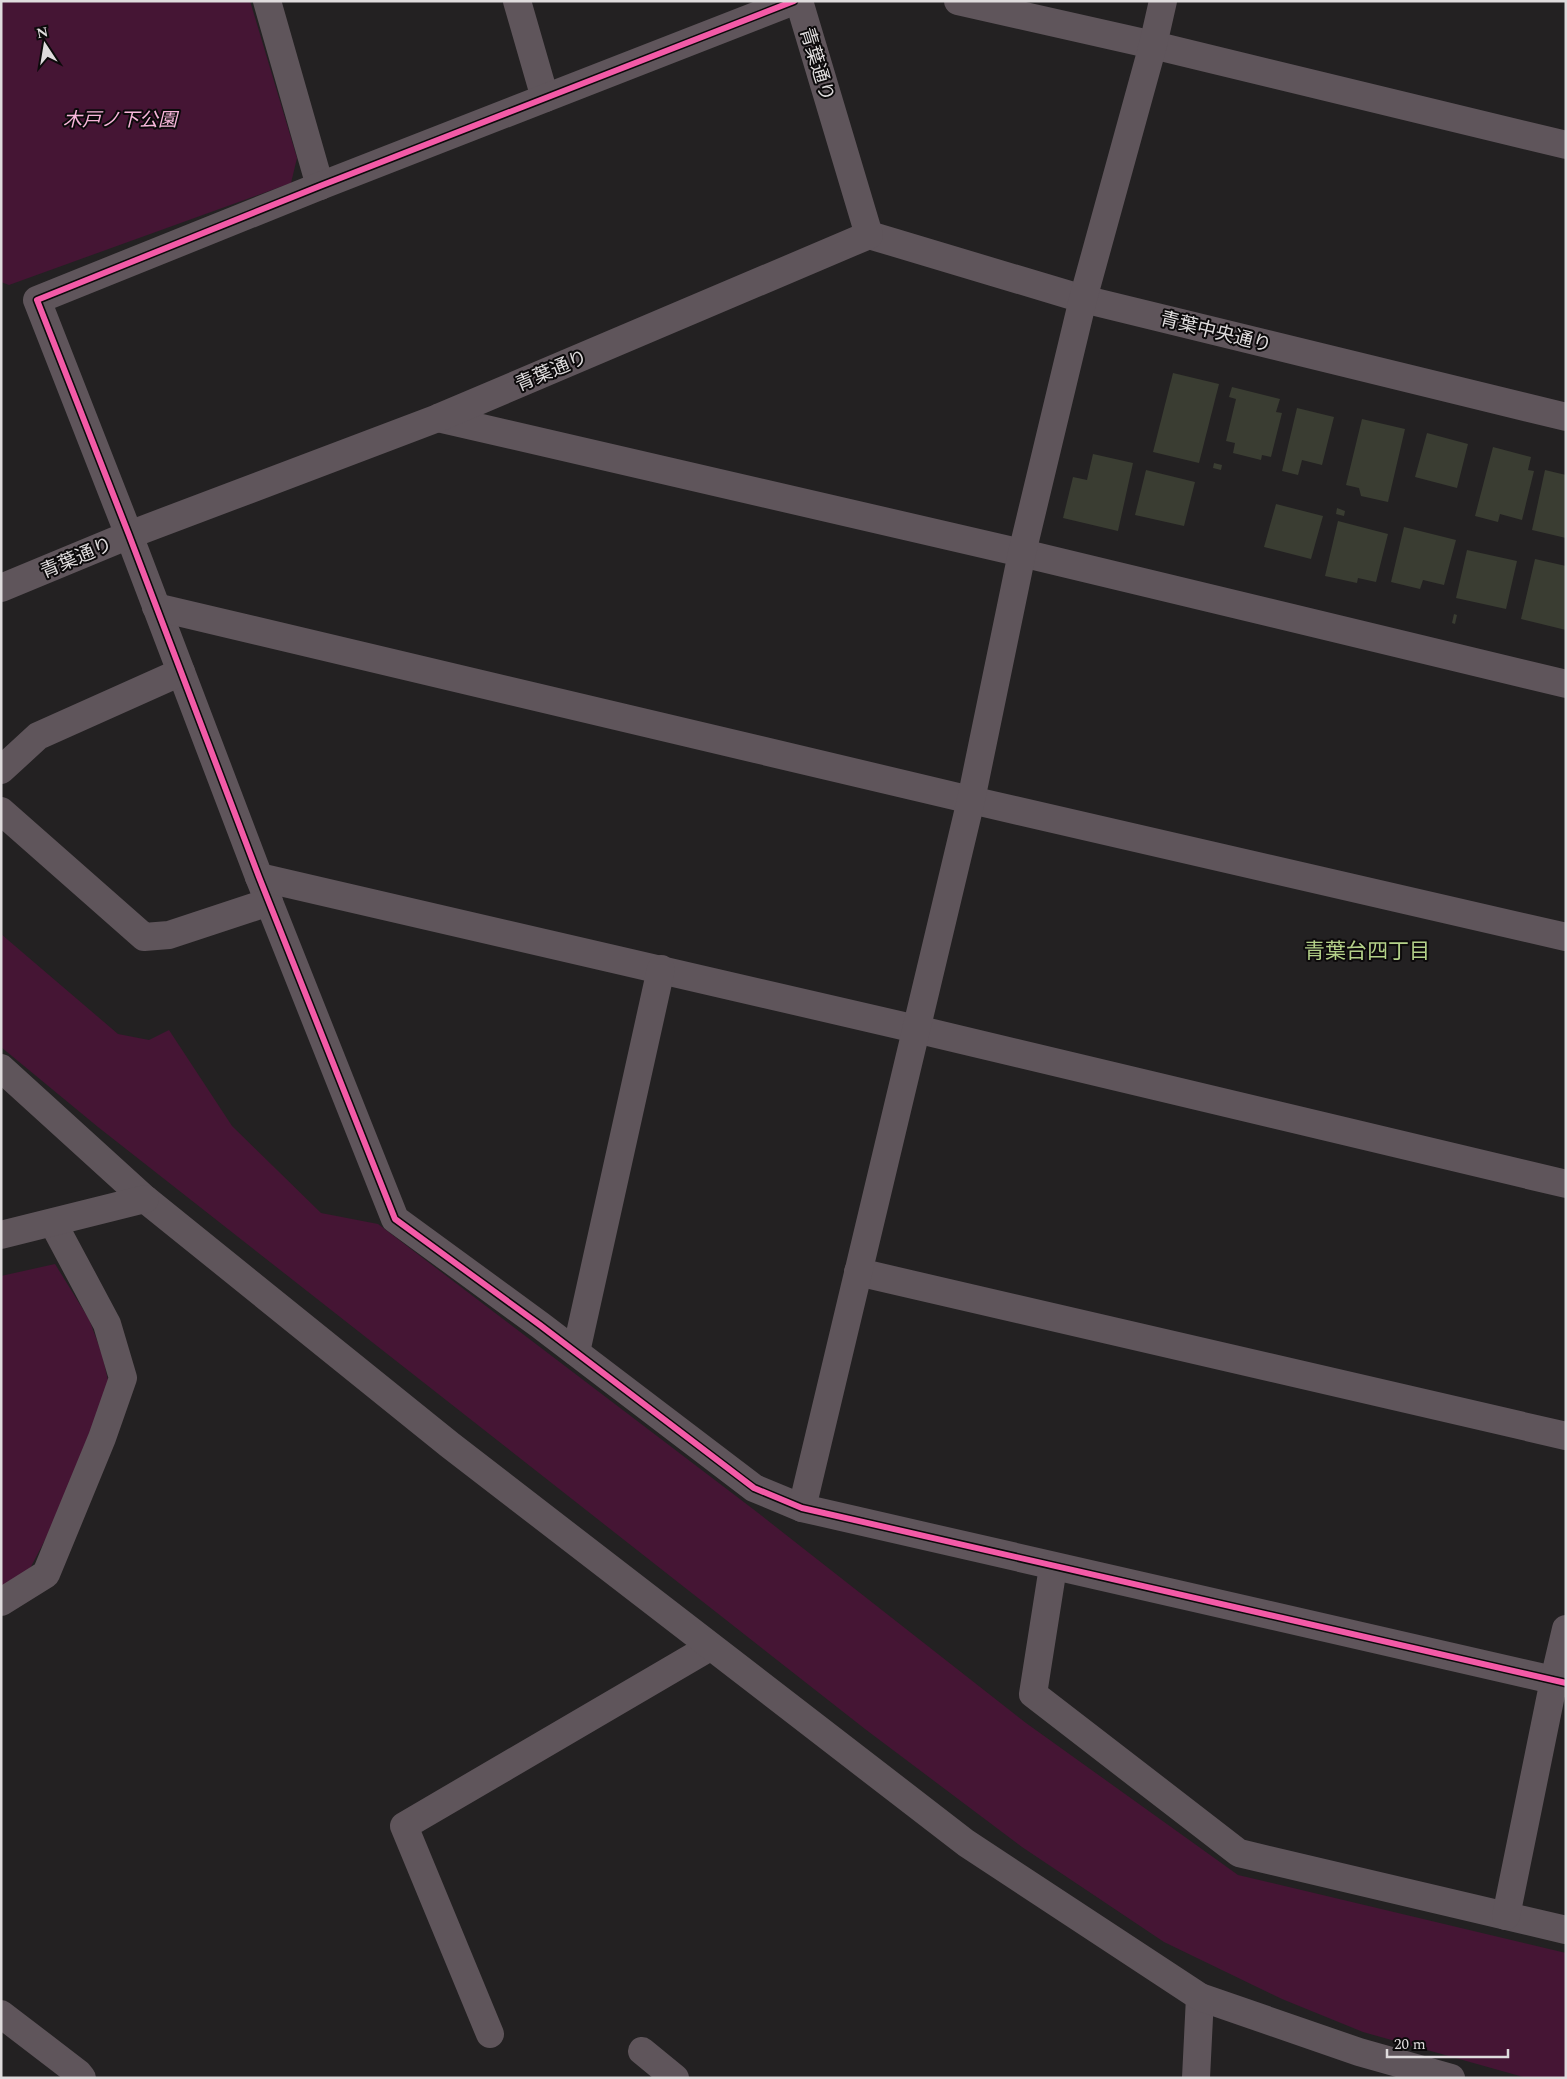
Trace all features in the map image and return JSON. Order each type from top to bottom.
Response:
[{"type":"street","points":[[266,1],[320,186]]},
{"type":"street","points":[[516,1],[545,98]]},
{"type":"street","points":[[794,1],[320,186],[37,300],[259,877],[395,1219],[576,1352],[754,1488],[802,1508],[1560,1681]]},
{"type":"street","name":"青葉通り","points":[[1,588],[129,535],[438,418],[870,236],[799,1]]},
{"type":"street","points":[[958,1],[1153,45],[1566,145]]},
{"type":"street","points":[[802,1508],[971,800],[1022,552],[1083,299],[1153,45],[1163,1]]},
{"type":"street","name":"青葉中央通り","points":[[870,236],[1083,299],[1566,417]]},
{"type":"street","points":[[438,418],[1022,552],[1566,684]]},
{"type":"street","points":[[156,607],[971,800],[1566,937]]},
{"type":"street","points":[[1,770],[38,736],[181,672]]},
{"type":"street","points":[[1,811],[144,937],[169,935],[269,902]]},
{"type":"street","points":[[259,877],[661,969],[1566,1184]]},
{"type":"street","points":[[576,1352],[661,969]]},
{"type":"street","points":[[1,1068],[145,1199],[450,1445],[966,1843],[1200,1996],[1359,2052],[1451,2078]]},
{"type":"street","points":[[1,1234],[53,1223],[145,1199]]},
{"type":"street","points":[[1,1602],[46,1574],[102,1438],[123,1378],[107,1324],[53,1223]]},
{"type":"street","points":[[858,1272],[1566,1436]]},
{"type":"street","points":[[1054,1567],[1033,1694],[1239,1853],[1566,1930]]},
{"type":"street","points":[[1506,1916],[1560,1681],[1566,1629]]},
{"type":"street","points":[[490,2034],[404,1826],[710,1647]]},
{"type":"street","points":[[1196,2078],[1200,1996]]},
{"type":"street","points":[[1,2014],[82,2078]]},
{"type":"street","points":[[642,2051],[675,2078]]},
{"type":"green space","name":"木戸ノ下公園","points":[[1,1],[250,1],[297,158],[291,183],[9,285],[1,282]]},
{"type":"green space","points":[[1,934],[118,1034],[149,1040],[169,1030],[232,1126],[321,1213],[378,1224],[753,1509],[1026,1723],[1238,1875],[1566,1953],[1566,2078],[1527,2078],[1363,2032],[1282,1999],[1164,1942],[1022,1847],[865,1729],[98,1127],[1,1047]]},
{"type":"green space","points":[[55,1264],[89,1319],[102,1354],[110,1389],[63,1506],[26,1576],[1,1590],[1,1276]]},
{"type":"building","points":[[1173,373],[1219,384],[1199,463],[1153,452]]},
{"type":"building","points":[[1232,387],[1280,399],[1276,412],[1282,413],[1271,457],[1262,455],[1261,460],[1233,453],[1235,443],[1226,441],[1236,399],[1229,397]]},
{"type":"building","points":[[1297,408],[1334,417],[1322,465],[1302,460],[1298,475],[1282,471]]},
{"type":"building","points":[[1362,419],[1405,429],[1388,502],[1361,496],[1359,488],[1346,485]]},
{"type":"building","points":[[1427,433],[1468,444],[1457,488],[1415,477]]},
{"type":"building","points":[[1493,447],[1531,457],[1528,470],[1534,471],[1522,520],[1500,514],[1498,522],[1475,516]]},
{"type":"building","points":[[1093,454],[1133,463],[1118,531],[1063,518],[1073,477],[1087,480]]},
{"type":"building","points":[[1214,463],[1222,465],[1221,470],[1213,468]]},
{"type":"building","points":[[1146,470],[1195,482],[1184,526],[1135,515]]},
{"type":"building","points":[[1545,470],[1566,475],[1566,538],[1532,530]]},
{"type":"building","points":[[1276,504],[1323,516],[1311,559],[1264,547]]},
{"type":"building","points":[[1337,508],[1345,511],[1344,516],[1336,514]]},
{"type":"building","points":[[1338,521],[1388,534],[1376,582],[1358,578],[1357,583],[1325,576]]},
{"type":"building","points":[[1404,527],[1456,540],[1444,585],[1423,580],[1420,589],[1391,582]]},
{"type":"building","points":[[1467,550],[1517,561],[1506,609],[1456,598]]},
{"type":"building","points":[[1535,559],[1566,566],[1566,630],[1521,619]]},
{"type":"building","points":[[1454,614],[1457,615],[1455,624],[1452,623]]},
{"type":"cycle path","points":[[794,1],[320,186],[37,300],[259,877],[395,1219],[540,1325],[754,1488],[802,1508],[1566,1683]]},
{"type":"district","name":"青葉台四丁目","points":[[1367,951]]}]
